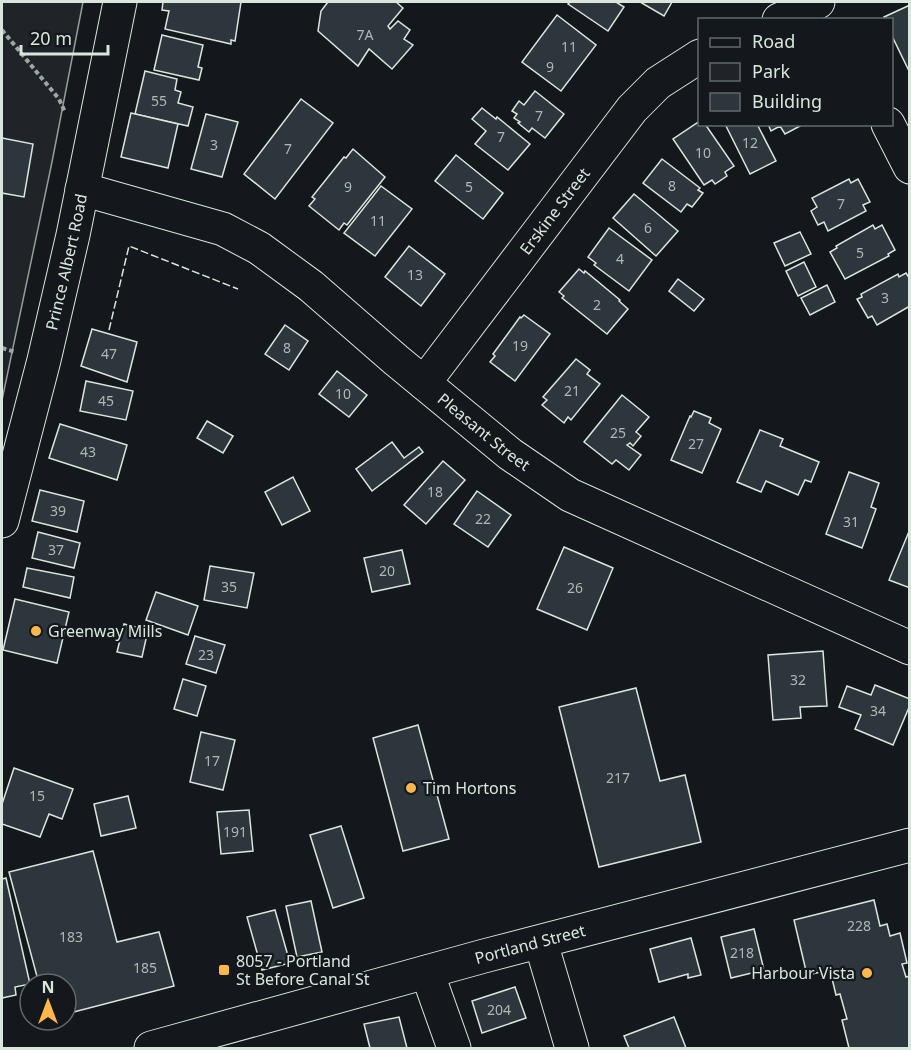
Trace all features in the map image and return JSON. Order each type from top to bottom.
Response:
[{"type":"main road","name":"Prince Albert Road","points":[[2,521],[44,360],[120,2]]},
{"type":"main road","points":[[783,18],[818,2]]},
{"type":"main road","points":[[827,2],[835,18]]},
{"type":"main road","name":"Erskine Street","points":[[424,383],[632,109],[658,82],[698,57]]},
{"type":"main road","points":[[889,126],[909,167]]},
{"type":"main road","name":"Pleasant Street","points":[[82,189],[224,229],[259,248],[311,286],[510,454],[570,495],[909,648]]},
{"type":"main road","name":"Portland Street","points":[[151,1048],[427,972],[909,845]]},
{"type":"main road","points":[[541,943],[572,1048]]},
{"type":"main road","points":[[427,972],[454,1048]]},
{"type":"path","points":[[2,30],[59,99],[68,120]]},
{"type":"green space","points":[[2,2],[83,2],[2,400]]},
{"type":"building","points":[[163,2],[241,2],[235,41],[231,40],[231,44],[165,29],[169,11],[162,10]]},
{"type":"building","points":[[328,2],[396,2],[403,8],[388,26],[390,29],[398,21],[410,30],[404,39],[413,45],[392,69],[369,49],[358,66],[318,31],[321,11]]},
{"type":"building","points":[[570,2],[616,2],[624,7],[608,31],[568,4]]},
{"type":"building","points":[[640,2],[672,2],[664,16]]},
{"type":"building","points":[[910,5],[910,73],[893,38],[893,18],[884,17]]},
{"type":"building","points":[[557,15],[596,45],[561,91],[522,62]]},
{"type":"building","points":[[162,35],[203,45],[198,67],[202,68],[199,80],[154,70]]},
{"type":"building","points":[[145,71],[177,79],[175,90],[181,92],[178,103],[193,107],[188,126],[135,114]]},
{"type":"building","points":[[535,91],[564,114],[545,138],[532,128],[529,132],[518,123],[520,122],[514,118],[517,114],[512,111],[519,101],[524,105]]},
{"type":"building","points":[[301,99],[333,123],[275,199],[244,174]]},
{"type":"building","points":[[482,108],[530,144],[508,170],[475,144],[486,131],[472,119]]},
{"type":"building","points":[[131,113],[178,124],[168,168],[121,157]]},
{"type":"building","points":[[206,114],[238,122],[222,177],[191,169]]},
{"type":"building","points":[[698,122],[698,126],[706,126],[734,166],[725,172],[727,176],[715,184],[712,180],[704,185],[673,139]]},
{"type":"building","points":[[726,126],[758,126],[776,161],[750,174]]},
{"type":"building","points":[[769,126],[780,126],[771,131]]},
{"type":"building","points":[[780,126],[800,126],[785,134]]},
{"type":"building","points":[[2,138],[33,144],[24,197],[2,193]]},
{"type":"building","points":[[353,149],[385,177],[347,225],[344,223],[339,230],[309,206],[315,199],[312,197]]},
{"type":"building","points":[[456,155],[503,193],[483,219],[435,181]]},
{"type":"building","points":[[662,159],[700,188],[698,190],[703,193],[692,207],[687,204],[681,212],[643,183]]},
{"type":"building","points":[[849,179],[851,183],[858,179],[870,202],[863,205],[866,211],[828,231],[824,222],[818,225],[811,211],[817,207],[812,198]]},
{"type":"building","points":[[381,186],[412,209],[375,256],[344,233]]},
{"type":"building","points":[[634,194],[678,231],[656,256],[613,218]]},
{"type":"building","points":[[873,225],[875,229],[882,225],[895,250],[888,254],[889,256],[845,279],[830,252],[837,248],[836,246]]},
{"type":"building","points":[[609,228],[652,260],[629,291],[594,265],[596,263],[588,257]]},
{"type":"building","points":[[800,232],[811,254],[785,266],[774,243]]},
{"type":"building","points":[[409,246],[445,274],[421,306],[385,277]]},
{"type":"building","points":[[804,262],[816,287],[798,296],[786,271]]},
{"type":"building","points":[[579,269],[584,273],[585,271],[628,309],[607,334],[562,298],[564,296],[559,292]]},
{"type":"building","points":[[906,273],[910,279],[910,306],[877,325],[872,316],[868,318],[857,299],[862,297],[861,294],[898,274],[899,277]]},
{"type":"building","points":[[678,279],[704,299],[694,311],[669,291]]},
{"type":"building","points":[[827,285],[835,302],[810,315],[801,298]]},
{"type":"building","points":[[524,315],[550,334],[515,381],[490,362],[495,356],[493,354],[520,317]]},
{"type":"building","points":[[285,325],[308,341],[289,370],[265,354]]},
{"type":"building","points":[[92,329],[137,342],[127,382],[81,366]]},
{"type":"building","points":[[576,359],[590,370],[587,374],[600,384],[571,420],[568,417],[564,423],[542,405],[547,400],[543,397]]},
{"type":"building","points":[[337,371],[367,395],[349,417],[319,394]]},
{"type":"building","points":[[86,381],[133,391],[126,420],[80,411]]},
{"type":"building","points":[[622,395],[649,417],[636,432],[641,436],[633,446],[630,443],[627,445],[641,455],[629,470],[616,460],[612,464],[584,442]]},
{"type":"building","points":[[694,411],[711,418],[709,423],[721,429],[702,473],[671,460]]},
{"type":"building","points":[[207,421],[233,436],[223,453],[197,438]]},
{"type":"building","points":[[60,424],[127,445],[117,480],[49,458]]},
{"type":"building","points":[[760,430],[783,439],[780,446],[819,462],[811,482],[805,480],[798,495],[766,481],[761,492],[737,482]]},
{"type":"building","points":[[392,442],[404,458],[419,447],[423,452],[372,491],[356,469]]},
{"type":"building","points":[[443,461],[465,480],[426,524],[404,505]]},
{"type":"building","points":[[849,472],[879,483],[871,507],[876,509],[862,548],[826,534]]},
{"type":"building","points":[[293,477],[310,511],[282,525],[265,492]]},
{"type":"building","points":[[40,490],[84,501],[77,532],[32,521]]},
{"type":"building","points":[[477,491],[511,515],[488,547],[454,524]]},
{"type":"building","points":[[910,529],[910,588],[889,580]]},
{"type":"building","points":[[38,532],[80,543],[74,568],[32,558]]},
{"type":"building","points":[[564,547],[613,568],[587,630],[537,609]]},
{"type":"building","points":[[402,550],[410,584],[372,592],[364,558]]},
{"type":"building","points":[[210,566],[254,573],[247,608],[204,600]]},
{"type":"building","points":[[27,568],[74,577],[70,598],[23,587]]},
{"type":"building","points":[[156,592],[198,606],[188,635],[146,620]]},
{"type":"building","name":"Greenway Mills","points":[[15,599],[69,612],[57,663],[3,650]]},
{"type":"building","points":[[124,624],[148,630],[142,657],[117,652]]},
{"type":"building","points":[[195,636],[225,645],[216,673],[186,664]]},
{"type":"building","points":[[823,651],[827,706],[800,707],[801,718],[773,720],[768,655]]},
{"type":"building","points":[[183,679],[206,686],[197,716],[174,709]]},
{"type":"building","points":[[875,685],[910,699],[910,705],[893,745],[855,729],[861,715],[839,707],[847,686],[871,695]]},
{"type":"building","points":[[636,688],[660,781],[685,775],[701,842],[599,867],[559,707]]},
{"type":"building","name":"Tim Hortons","points":[[418,725],[449,839],[403,851],[373,738]]},
{"type":"building","points":[[201,732],[235,740],[223,790],[190,782]]},
{"type":"building","points":[[14,768],[73,789],[62,819],[49,814],[40,837],[2,824],[2,804]]},
{"type":"building","points":[[128,796],[136,828],[101,836],[94,804]]},
{"type":"building","points":[[249,810],[253,851],[221,854],[217,812]]},
{"type":"building","points":[[341,826],[364,898],[333,908],[310,835]]},
{"type":"building","points":[[93,851],[117,942],[159,932],[174,986],[78,1011],[78,972],[36,972],[9,872]]},
{"type":"building","points":[[6,878],[27,972],[18,972],[16,995],[2,998],[2,879]]},
{"type":"building","name":"Harbour Vista","points":[[874,900],[880,926],[887,924],[890,936],[900,933],[907,963],[902,964],[906,977],[910,976],[910,1048],[849,1048],[842,1020],[847,1019],[840,994],[836,995],[830,970],[807,975],[794,920]]},
{"type":"building","points":[[311,901],[322,952],[297,957],[286,906]]},
{"type":"building","points":[[275,910],[290,963],[262,970],[247,917]]},
{"type":"building","points":[[754,929],[764,970],[731,978],[721,937]]},
{"type":"building","points":[[691,938],[701,975],[688,978],[688,974],[659,982],[650,949]]},
{"type":"building","points":[[515,987],[526,1018],[482,1033],[472,1001]]},
{"type":"building","points":[[399,1017],[407,1048],[370,1048],[364,1024]]},
{"type":"building","points":[[674,1017],[686,1048],[629,1048],[624,1036]]},
{"type":"fence","points":[[109,330],[129,246],[238,289]]},
{"type":"place","name":"Greenway Mills","points":[[36,631]]},
{"type":"place","name":"Tim Hortons","points":[[411,788]]},
{"type":"place","name":"8057 - Portland St Before Canal St","points":[[224,970]]},
{"type":"place","name":"Harbour Vista","points":[[867,973]]}]
